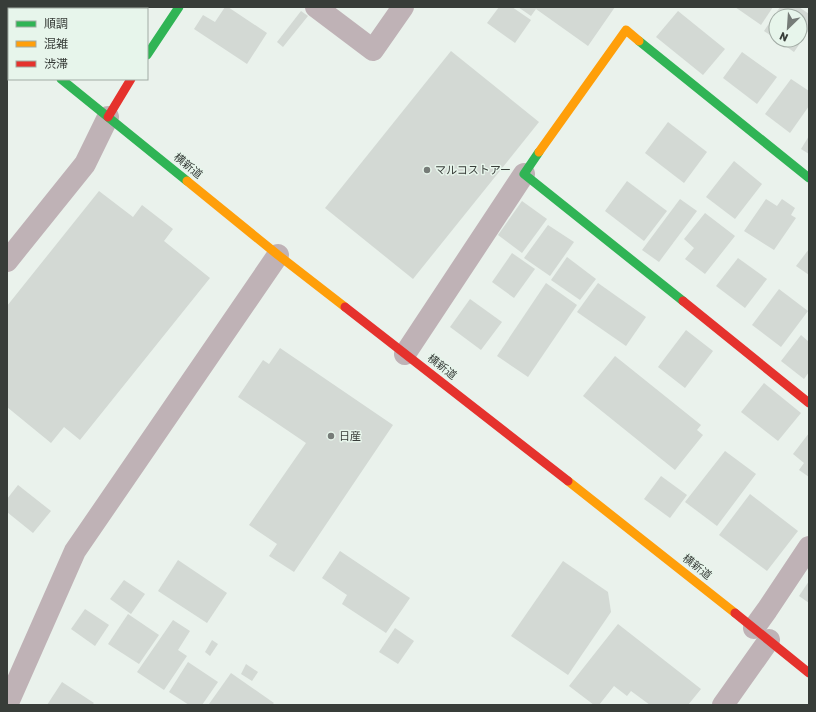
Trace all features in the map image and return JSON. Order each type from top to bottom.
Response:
[{"type":"street","points":[[148,54],[180,7]]},
{"type":"street","points":[[316,7],[373,50],[403,7]]},
{"type":"street","points":[[405,354],[524,174],[626,30],[809,178]]},
{"type":"street","name":"横新道","points":[[62,80],[278,255],[535,454],[809,673]]},
{"type":"street","points":[[8,259],[85,164],[108,117],[130,80]]},
{"type":"street","points":[[524,174],[809,402]]},
{"type":"street","points":[[9,696],[75,551],[278,255]]},
{"type":"street","points":[[724,705],[761,634],[767,610],[809,547]]},
{"type":"building","points":[[89,7],[116,7],[116,8]]},
{"type":"building","points":[[116,7],[130,7],[130,8]]},
{"type":"building","points":[[225,7],[228,7],[267,33],[247,64],[194,29],[203,15],[215,22]]},
{"type":"building","points":[[499,7],[512,7],[531,20],[515,43],[487,23]]},
{"type":"building","points":[[518,7],[615,7],[588,46],[536,9],[531,16]]},
{"type":"building","points":[[735,7],[773,7],[768,8],[768,14],[761,25]]},
{"type":"building","points":[[799,7],[800,8],[779,8]]},
{"type":"building","points":[[301,11],[308,16],[283,47],[277,42]]},
{"type":"building","points":[[678,11],[725,49],[703,75],[656,37]]},
{"type":"building","points":[[808,13],[809,14],[808,31]]},
{"type":"building","points":[[768,25],[768,34],[764,31]]},
{"type":"building","points":[[788,48],[797,48],[794,52]]},
{"type":"building","points":[[451,51],[539,122],[413,279],[325,208]]},
{"type":"building","points":[[742,52],[777,77],[757,104],[723,78]]},
{"type":"building","points":[[791,79],[809,91],[809,106],[790,133],[765,114]]},
{"type":"building","points":[[668,122],[707,152],[684,183],[645,153]]},
{"type":"building","points":[[809,136],[809,154],[801,149]]},
{"type":"building","points":[[734,161],[762,184],[735,219],[706,197]]},
{"type":"building","points":[[627,181],[667,211],[644,241],[605,211]]},
{"type":"building","points":[[99,191],[133,217],[142,205],[173,229],[164,241],[210,278],[80,440],[64,427],[51,443],[7,407],[7,306]]},
{"type":"building","points":[[680,199],[697,211],[659,262],[642,250]]},
{"type":"building","points":[[766,199],[777,206],[782,199],[795,208],[791,215],[796,218],[774,250],[744,231]]},
{"type":"building","points":[[522,201],[547,219],[522,253],[498,235]]},
{"type":"building","points":[[705,213],[735,236],[705,274],[685,259],[694,248],[684,239]]},
{"type":"building","points":[[548,225],[574,242],[550,276],[524,258]]},
{"type":"building","points":[[809,249],[809,275],[796,266]]},
{"type":"building","points":[[512,253],[535,269],[514,298],[492,282]]},
{"type":"building","points":[[567,257],[596,279],[580,300],[551,280]]},
{"type":"building","points":[[738,258],[767,279],[745,308],[716,286]]},
{"type":"building","points":[[546,283],[577,305],[528,377],[497,356]]},
{"type":"building","points":[[598,283],[646,317],[626,346],[577,312]]},
{"type":"building","points":[[779,289],[808,311],[781,347],[752,325]]},
{"type":"building","points":[[470,299],[502,322],[481,350],[450,327]]},
{"type":"building","points":[[686,330],[713,351],[685,388],[658,367]]},
{"type":"building","points":[[801,335],[809,342],[809,372],[804,379],[781,361]]},
{"type":"building","points":[[280,348],[393,425],[294,572],[269,556],[277,544],[249,525],[306,443],[238,397],[263,360],[269,364]]},
{"type":"building","points":[[615,356],[701,425],[697,430],[703,435],[675,470],[583,396]]},
{"type":"building","points":[[764,383],[801,413],[778,441],[741,412]]},
{"type":"building","points":[[809,433],[809,477],[799,470],[804,463],[793,454]]},
{"type":"building","points":[[725,451],[756,474],[717,526],[685,502]]},
{"type":"building","points":[[661,476],[687,495],[670,518],[644,499]]},
{"type":"building","points":[[18,485],[51,511],[33,533],[7,512],[7,499]]},
{"type":"building","points":[[750,494],[798,531],[767,571],[719,535]]},
{"type":"building","points":[[340,551],[410,598],[386,633],[342,604],[347,595],[322,578]]},
{"type":"building","points":[[178,560],[227,593],[207,623],[158,591]]},
{"type":"building","points":[[563,561],[608,592],[611,612],[568,675],[511,636]]},
{"type":"building","points":[[124,580],[145,594],[131,614],[110,599]]},
{"type":"building","points":[[809,581],[809,603],[799,596]]},
{"type":"building","points":[[85,609],[109,625],[95,646],[71,629]]},
{"type":"building","points":[[128,614],[159,635],[139,664],[108,644]]},
{"type":"building","points":[[173,620],[190,631],[178,650],[187,656],[164,690],[137,672]]},
{"type":"building","points":[[618,624],[701,689],[688,705],[650,705],[631,691],[627,696],[614,686],[599,705],[594,705],[569,686]]},
{"type":"building","points":[[395,628],[414,641],[398,664],[379,652]]},
{"type":"building","points":[[212,640],[218,644],[210,656],[205,652]]},
{"type":"building","points":[[188,662],[218,682],[202,705],[189,705],[169,692]]},
{"type":"building","points":[[246,664],[258,672],[252,681],[241,674]]},
{"type":"building","points":[[231,673],[274,703],[272,705],[210,705],[209,704]]},
{"type":"building","points":[[62,682],[94,703],[92,705],[47,705]]},
{"type":"traffic: fast","points":[[148,54],[179,7]]},
{"type":"traffic: fast","points":[[639,41],[809,178]]},
{"type":"traffic: fast","points":[[62,80],[187,181]]},
{"type":"traffic: fast","points":[[539,152],[524,174],[683,301]]},
{"type":"traffic: slow","points":[[539,152],[626,30],[639,41]]},
{"type":"traffic: slow","points":[[187,181],[345,307]]},
{"type":"traffic: slow","points":[[568,481],[735,613]]},
{"type":"traffic: jam","points":[[108,117],[130,80]]},
{"type":"traffic: jam","points":[[683,301],[809,403]]},
{"type":"traffic: jam","points":[[345,307],[568,481]]},
{"type":"traffic: jam","points":[[735,613],[809,673]]},
{"type":"place","name":"マルコストアー","points":[[427,170]]},
{"type":"place","name":"日産","points":[[331,436]]}]
